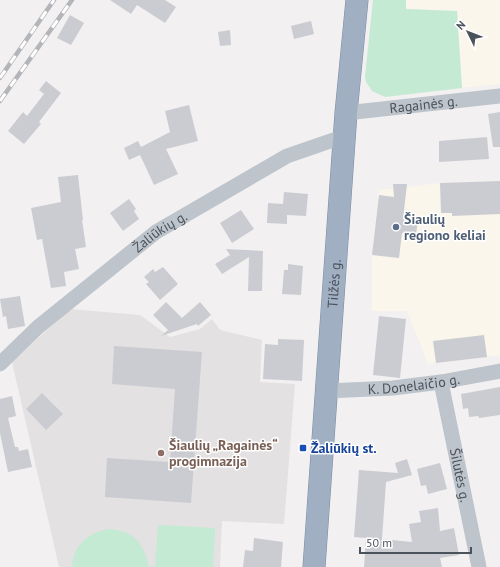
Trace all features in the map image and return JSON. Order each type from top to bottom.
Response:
[{"type":"highway","name":"Tilžės g.","points":[[314,567],[346,113],[357,0]]},
{"type":"street","name":"Ragainės g.","points":[[346,113],[500,96]]},
{"type":"street","name":"Žaliūkių g.","points":[[0,364],[38,327],[156,232],[287,156],[345,136]]},
{"type":"street","name":"K. Donelaičio g.","points":[[326,391],[393,388],[441,382],[500,371]]},
{"type":"street","name":"Šilutės g.","points":[[441,382],[479,567]]},
{"type":"shaded area","points":[[406,0],[500,0],[500,84],[462,88],[457,11],[406,9]]},
{"type":"shaded area","name":"Šiaulių regiono keliai","points":[[500,181],[500,355],[428,364],[407,311],[372,311],[372,255],[379,190],[440,183]]},
{"type":"shaded area","name":"Šiaulių „Ragainės“ progimnazija","points":[[70,309],[140,315],[170,337],[200,329],[212,319],[220,330],[262,340],[260,382],[295,384],[284,524],[222,521],[220,567],[59,567],[12,362]]},
{"type":"green space","points":[[373,0],[406,0],[406,9],[457,11],[462,88],[385,97],[372,91],[366,82],[365,76]]},
{"type":"green space","points":[[158,525],[215,528],[213,567],[155,567]]},
{"type":"green space","points":[[109,529],[126,533],[137,540],[141,545],[149,567],[72,567],[75,552],[83,541],[95,533]]},
{"type":"building","points":[[110,0],[165,0],[176,7],[165,23],[137,5],[131,14]]},
{"type":"building","points":[[70,15],[84,23],[71,45],[57,38]]},
{"type":"building","points":[[311,21],[314,34],[294,39],[291,26]]},
{"type":"building","points":[[230,30],[231,45],[220,46],[218,32]]},
{"type":"building","points":[[46,81],[61,93],[39,122],[41,124],[24,144],[8,131],[23,112],[27,116],[44,94],[39,90]]},
{"type":"building","points":[[189,105],[198,141],[166,149],[178,174],[154,185],[140,155],[129,160],[124,148],[138,141],[141,147],[170,132],[165,111]]},
{"type":"building","points":[[500,112],[500,147],[493,147],[488,114]]},
{"type":"building","points":[[487,137],[489,159],[439,162],[439,141]]},
{"type":"building","points":[[78,175],[86,247],[75,249],[79,269],[64,272],[66,286],[51,288],[42,239],[37,240],[31,208],[61,202],[58,177]]},
{"type":"building","points":[[500,181],[500,214],[452,216],[452,213],[441,213],[440,183]]},
{"type":"building","name":"Šiaulių regiono keliai","points":[[393,184],[407,184],[403,219],[418,221],[416,234],[402,233],[399,258],[372,255],[379,195],[394,197]]},
{"type":"building","points":[[284,192],[308,194],[306,216],[287,215],[287,224],[267,223],[268,203],[283,204]]},
{"type":"building","points":[[129,199],[136,209],[134,211],[139,219],[123,231],[110,213]]},
{"type":"building","points":[[241,210],[254,229],[232,243],[220,223]]},
{"type":"building","points":[[226,249],[263,251],[262,291],[248,291],[249,257],[222,274],[215,264],[230,255]]},
{"type":"building","points":[[288,264],[303,266],[301,295],[282,294],[284,270],[288,270]]},
{"type":"building","points":[[163,267],[178,284],[160,300],[146,284],[149,282],[144,277],[153,269],[155,272]]},
{"type":"building","points":[[20,296],[25,326],[8,329],[6,316],[3,317],[0,299]]},
{"type":"building","points":[[166,302],[182,318],[200,302],[211,315],[198,326],[197,324],[161,336],[168,330],[153,315]]},
{"type":"building","points":[[379,316],[406,319],[400,378],[373,375]]},
{"type":"building","points":[[484,335],[487,357],[436,363],[433,341]]},
{"type":"building","points":[[278,339],[304,340],[302,381],[263,379],[265,344],[278,345]]},
{"type":"building","points":[[114,346],[202,352],[191,503],[105,497],[107,458],[170,462],[175,389],[112,384]]},
{"type":"building","points":[[500,387],[500,415],[479,418],[478,416],[469,417],[468,408],[463,409],[461,394]]},
{"type":"building","points":[[42,393],[63,414],[46,430],[26,409]]},
{"type":"building","points":[[12,396],[16,416],[8,418],[15,447],[18,447],[19,451],[28,449],[32,467],[8,472],[0,433],[0,399]]},
{"type":"building","points":[[407,459],[412,475],[386,482],[382,539],[412,542],[409,524],[421,522],[419,511],[438,508],[440,531],[454,528],[459,555],[440,558],[442,567],[364,567],[366,538],[354,537],[359,470],[398,473],[395,463]]},
{"type":"building","points":[[440,463],[447,489],[428,494],[426,485],[421,486],[417,469]]},
{"type":"building","points":[[254,538],[283,542],[281,567],[243,567],[245,550],[253,551]]},
{"type":"railway","points":[[0,78],[54,0]]},
{"type":"railway","points":[[0,101],[72,0]]},
{"type":"place","name":"Šiaulių regiono keliai","points":[[396,227]]},
{"type":"place","name":"Žaliūkių st.","points":[[303,448]]},
{"type":"place","name":"Šiaulių „Ragainės“ progimnazija","points":[[161,453]]}]
